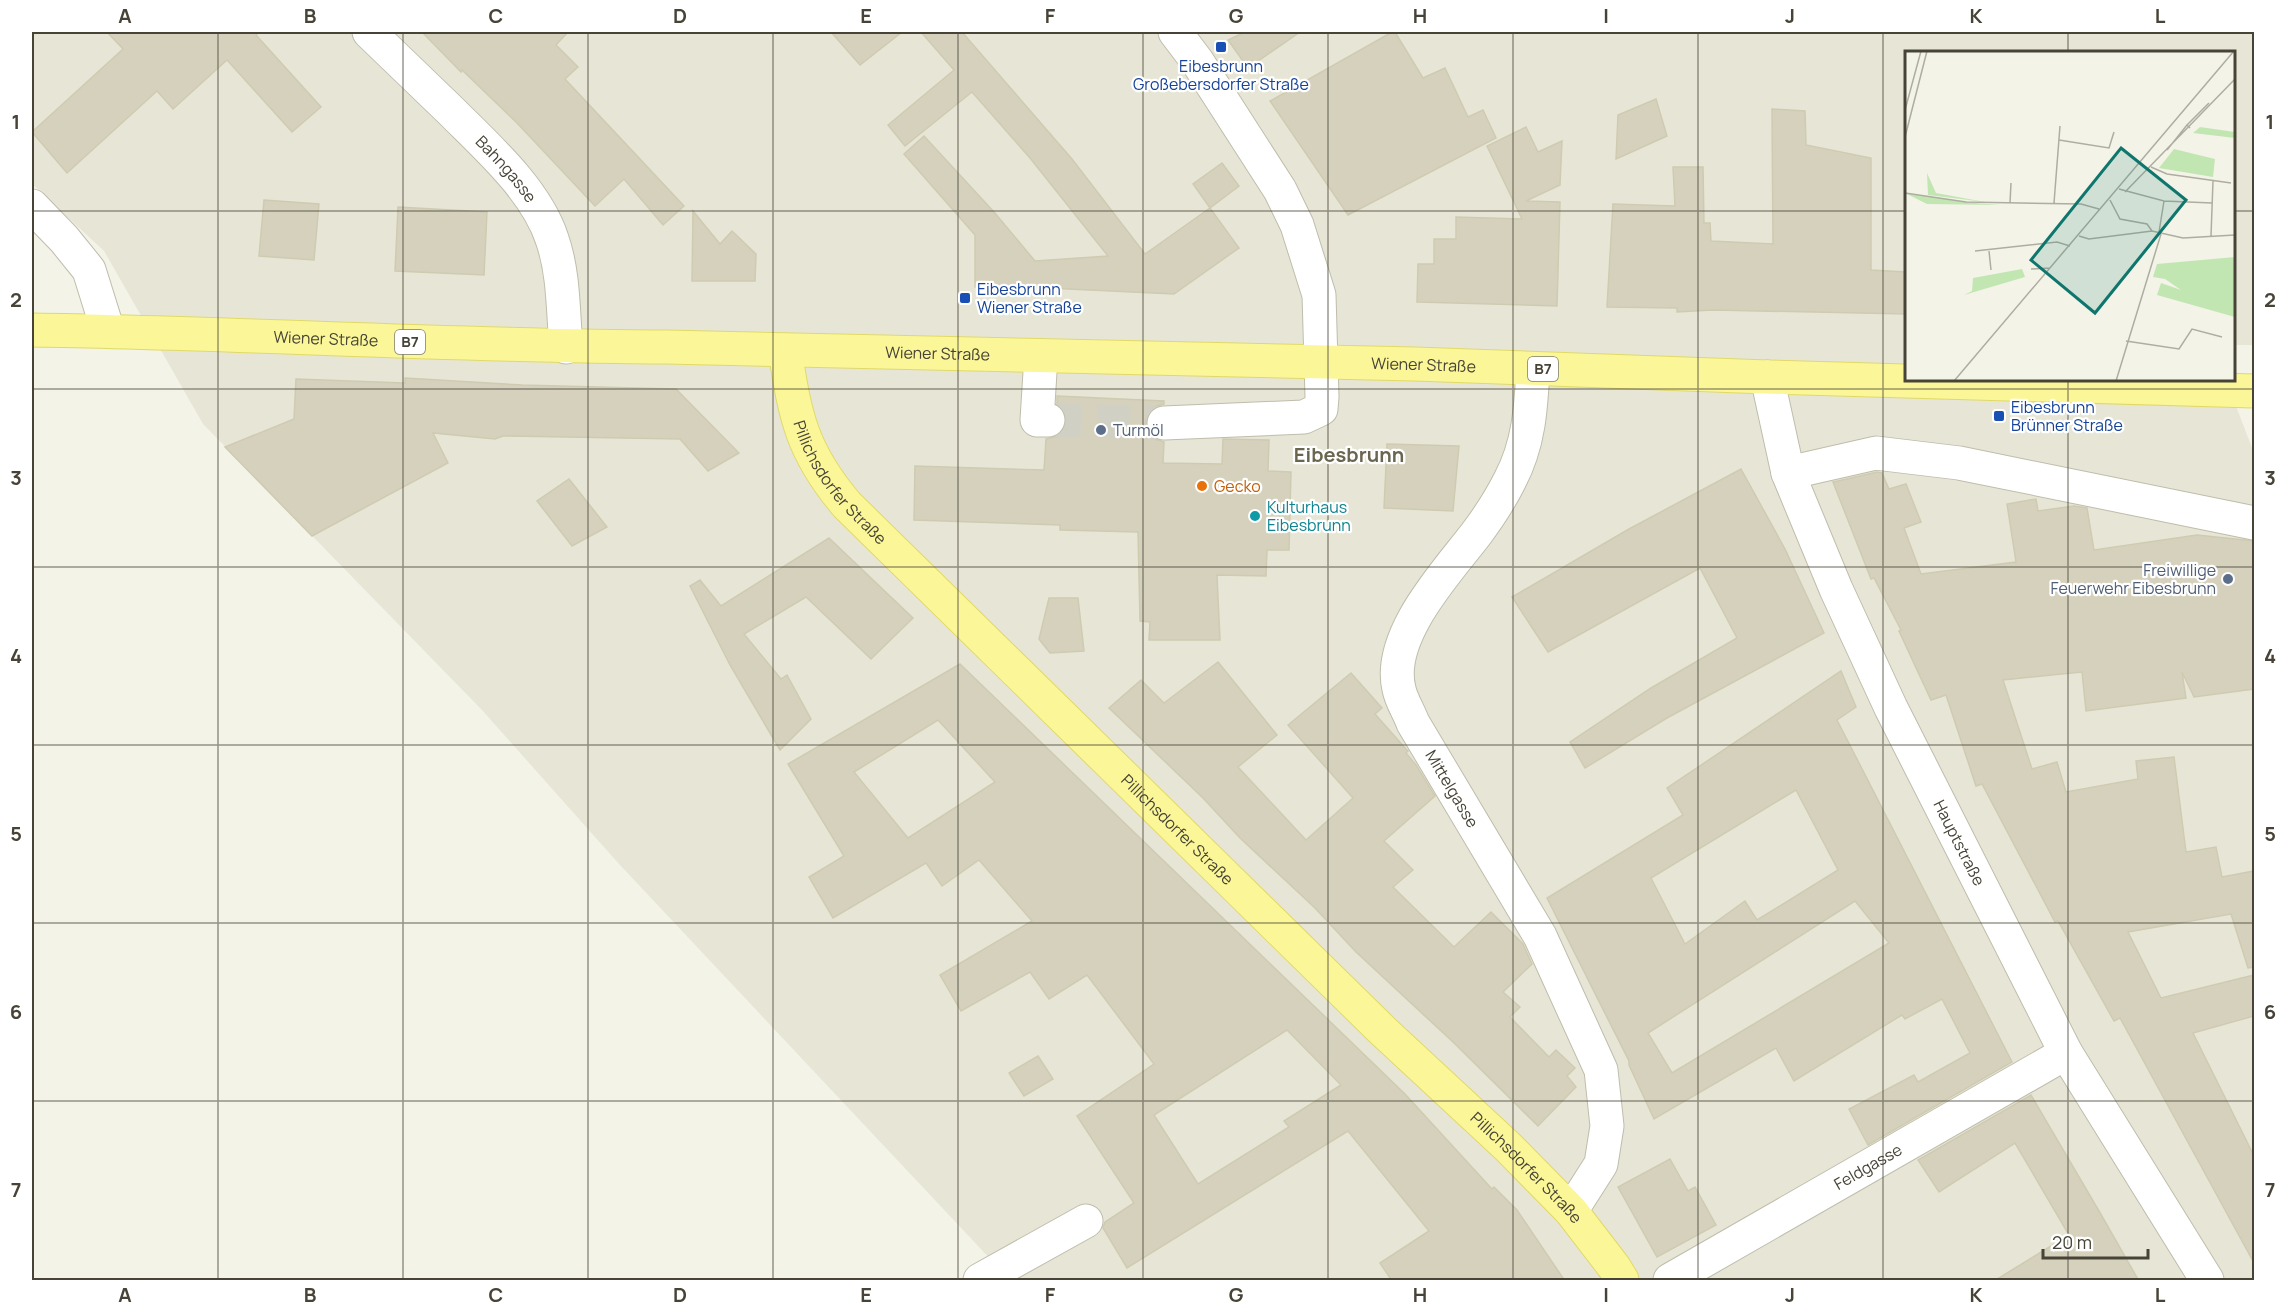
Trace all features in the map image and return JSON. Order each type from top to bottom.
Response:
[{"type":"main road","name":"Wiener Straße","points":[[32,330],[566,347],[1320,361],[1767,377]]},
{"type":"main road","name":"Pillichsdorfer Straße","points":[[785,350],[792,399],[804,437],[825,479],[847,505],[1382,1030],[1509,1147],[1571,1212],[1622,1281]]},
{"type":"main road","name":"B7","points":[[1767,377],[1905,381]]},
{"type":"main road","name":"B7","points":[[1906,381],[2254,391]]},
{"type":"street","name":"Bahngasse","points":[[369,32],[489,148],[517,181],[539,213],[552,236],[559,260],[566,347]]},
{"type":"street","points":[[1164,423],[1304,417],[1322,409],[1319,295],[1297,225],[1280,190],[1197,61],[1175,32]]},
{"type":"street","points":[[32,206],[64,239],[89,270],[108,331]]},
{"type":"street","points":[[1041,356],[1037,420],[1048,420]]},
{"type":"street","name":"Mittelgasse","points":[[1533,369],[1531,414],[1524,447],[1510,480],[1478,532],[1437,582],[1411,623],[1399,659],[1398,688],[1413,723],[1540,936],[1601,1070],[1607,1126],[1601,1164],[1571,1212]]},
{"type":"street","name":"Hauptstraße","points":[[1767,377],[1788,473],[1836,589],[1892,708],[2066,1053],[2207,1281]]},
{"type":"street","points":[[1788,473],[1876,453],[1959,463],[2254,523]]},
{"type":"street","name":"Feldgasse","points":[[1670,1281],[2066,1053]]},
{"type":"street","points":[[980,1281],[1086,1221]]},
{"type":"shaded area","points":[[32,32],[2254,32],[2254,345],[2235,345],[2235,51],[1905,51],[1905,381],[2226,381],[2254,453],[2254,1280],[1010,1280],[619,864],[481,709],[203,424],[104,251],[32,184]]},
{"type":"building","points":[[107,32],[260,32],[256,35],[321,107],[292,132],[227,60],[173,109],[157,91],[67,173],[32,132],[123,49]]},
{"type":"building","points":[[422,32],[568,32],[556,45],[578,67],[565,79],[684,206],[663,225],[624,179],[595,206],[517,123],[462,70],[461,72]]},
{"type":"building","points":[[831,32],[902,32],[860,65]]},
{"type":"building","points":[[921,32],[962,32],[1072,159],[1145,254],[1210,208],[1239,248],[1174,294],[975,287],[975,235],[904,154],[924,136],[994,212],[1035,261],[1108,256],[1030,158],[972,92],[905,146],[888,125],[954,70]]},
{"type":"building","points":[[1245,32],[1300,32],[1248,68],[1228,40]]},
{"type":"building","points":[[1395,32],[1423,78],[1445,68],[1468,117],[1483,110],[1496,138],[1348,215],[1270,101]]},
{"type":"building","points":[[1656,99],[1667,136],[1616,159],[1618,115]]},
{"type":"building","points":[[1772,109],[1805,111],[1806,145],[1871,158],[1871,270],[1905,272],[1905,314],[1713,310],[1677,312],[1677,308],[1607,307],[1613,204],[1675,206],[1673,167],[1703,167],[1704,223],[1710,223],[1711,241],[1773,244]]},
{"type":"building","points":[[1526,127],[1538,152],[1562,141],[1560,185],[1526,201],[1560,202],[1557,306],[1417,302],[1418,264],[1434,264],[1434,239],[1456,239],[1456,217],[1522,219],[1487,146]]},
{"type":"building","points":[[1222,163],[1239,186],[1210,208],[1193,184]]},
{"type":"building","points":[[264,200],[319,204],[314,260],[259,256]]},
{"type":"building","points":[[398,207],[487,212],[484,275],[395,271]]},
{"type":"building","points":[[693,211],[720,244],[732,231],[756,254],[755,281],[692,281]]},
{"type":"building","points":[[405,378],[522,385],[676,389],[739,453],[708,471],[680,439],[503,436],[495,439],[433,433],[448,463],[312,536],[225,447],[294,419],[296,379],[405,383]]},
{"type":"building","points":[[1057,396],[1164,401],[1164,404],[1154,407],[1145,423],[1149,434],[1164,442],[1163,463],[1222,464],[1223,439],[1269,440],[1268,471],[1291,472],[1289,550],[1267,550],[1266,576],[1217,575],[1220,640],[1149,640],[1150,622],[1140,621],[1138,532],[1060,530],[1060,525],[914,520],[915,466],[1044,470],[1046,439],[1058,436],[1067,421],[1064,411],[1057,404]]},
{"type":"building","points":[[1387,444],[1459,446],[1453,511],[1384,508]]},
{"type":"building","points":[[1741,469],[1785,549],[1824,633],[1667,718],[1585,768],[1570,742],[1651,688],[1737,638],[1700,568],[1548,652],[1512,597],[1629,529]]},
{"type":"building","points":[[1877,472],[1882,473],[1889,489],[1906,484],[1921,522],[1904,528],[1921,574],[2016,562],[2007,504],[2036,499],[2038,511],[2074,506],[2087,508],[2094,550],[2197,535],[2254,541],[2254,689],[2194,697],[2182,672],[2186,698],[2086,711],[2082,672],[2003,680],[2032,769],[2057,762],[2066,792],[2138,779],[2136,761],[2174,757],[2186,852],[2216,847],[2222,877],[2254,871],[2254,967],[2248,968],[2231,914],[2128,932],[2161,998],[2254,975],[2254,1016],[2193,1033],[2254,1156],[2254,1263],[2120,1018],[2114,1021],[2058,921],[2055,922],[1982,784],[1976,786],[1946,695],[1931,700],[1899,631],[1901,630],[1874,578],[1871,579],[1833,482]]},
{"type":"building","points":[[569,479],[607,527],[572,546],[537,501]]},
{"type":"building","points":[[829,538],[913,618],[871,659],[806,597],[744,634],[781,679],[787,675],[811,719],[780,750],[730,665],[690,586],[700,580],[721,606]]},
{"type":"building","points":[[1049,598],[1078,598],[1084,651],[1050,653],[1039,639]]},
{"type":"building","points":[[1218,662],[1277,735],[1238,767],[1306,840],[1353,798],[1288,725],[1351,673],[1382,708],[1375,714],[1408,751],[1406,753],[1435,796],[1384,841],[1413,870],[1393,887],[1454,947],[1491,912],[1523,944],[1532,964],[1503,992],[1520,1007],[1510,1017],[1549,1057],[1556,1050],[1575,1068],[1567,1076],[1576,1087],[1538,1126],[1453,1042],[1356,952],[1315,908],[1240,838],[1203,798],[1109,708],[1141,680],[1164,703]]},
{"type":"building","points":[[960,664],[1405,1094],[1492,1189],[1494,1187],[1517,1210],[1565,1281],[1392,1281],[1380,1263],[1429,1231],[1348,1131],[1127,1268],[1103,1228],[1105,1222],[1134,1203],[1077,1116],[1154,1064],[1087,975],[1049,999],[1030,972],[961,1011],[940,975],[1032,921],[979,860],[942,886],[926,863],[833,918],[809,877],[844,856],[788,764]],"holes":[[[938,720],[995,782],[908,838],[854,772]],[[1287,1030],[1341,1085],[1284,1121],[1289,1127],[1198,1184],[1154,1115]]]},
{"type":"building","points":[[1841,671],[1856,707],[1837,720],[2012,1062],[1868,1145],[1849,1109],[1914,1075],[1918,1082],[1970,1053],[1942,999],[1905,1019],[1902,1015],[1794,1081],[1776,1048],[1654,1119],[1629,1061],[1547,898],[1683,815],[1667,788]],"holes":[[[1796,790],[1838,870],[1757,920],[1745,901],[1685,944],[1651,878]],[[1855,901],[1889,943],[1672,1073],[1648,1033]]]},
{"type":"building","points":[[1038,1056],[1053,1079],[1024,1096],[1009,1073]]},
{"type":"building","points":[[2031,1095],[2139,1281],[1994,1281],[2069,1235],[2015,1143],[1939,1192],[1918,1160]]},
{"type":"building","points":[[1670,1159],[1688,1191],[1695,1187],[1716,1225],[1657,1257],[1618,1187]]},
{"type":"tunnel","points":[[1048,420],[1164,423]]},
{"type":"place","name":"Eibesbrunn Großebersdorfer Straße","points":[[1221,47]]},
{"type":"place","name":"Eibesbrunn Wiener Straße","points":[[965,298]]},
{"type":"place","name":"Eibesbrunn Brünner Straße","points":[[1999,416]]},
{"type":"place","name":"Turmöl","points":[[1101,430]]},
{"type":"place","name":"Gecko","points":[[1202,486]]},
{"type":"place","name":"Kulturhaus Eibesbrunn","points":[[1255,516]]},
{"type":"place","name":"Freiwillige Feuerwehr Eibesbrunn","points":[[2228,579]]},
{"type":"district","name":"Eibesbrunn","points":[[1349,455]]}]
